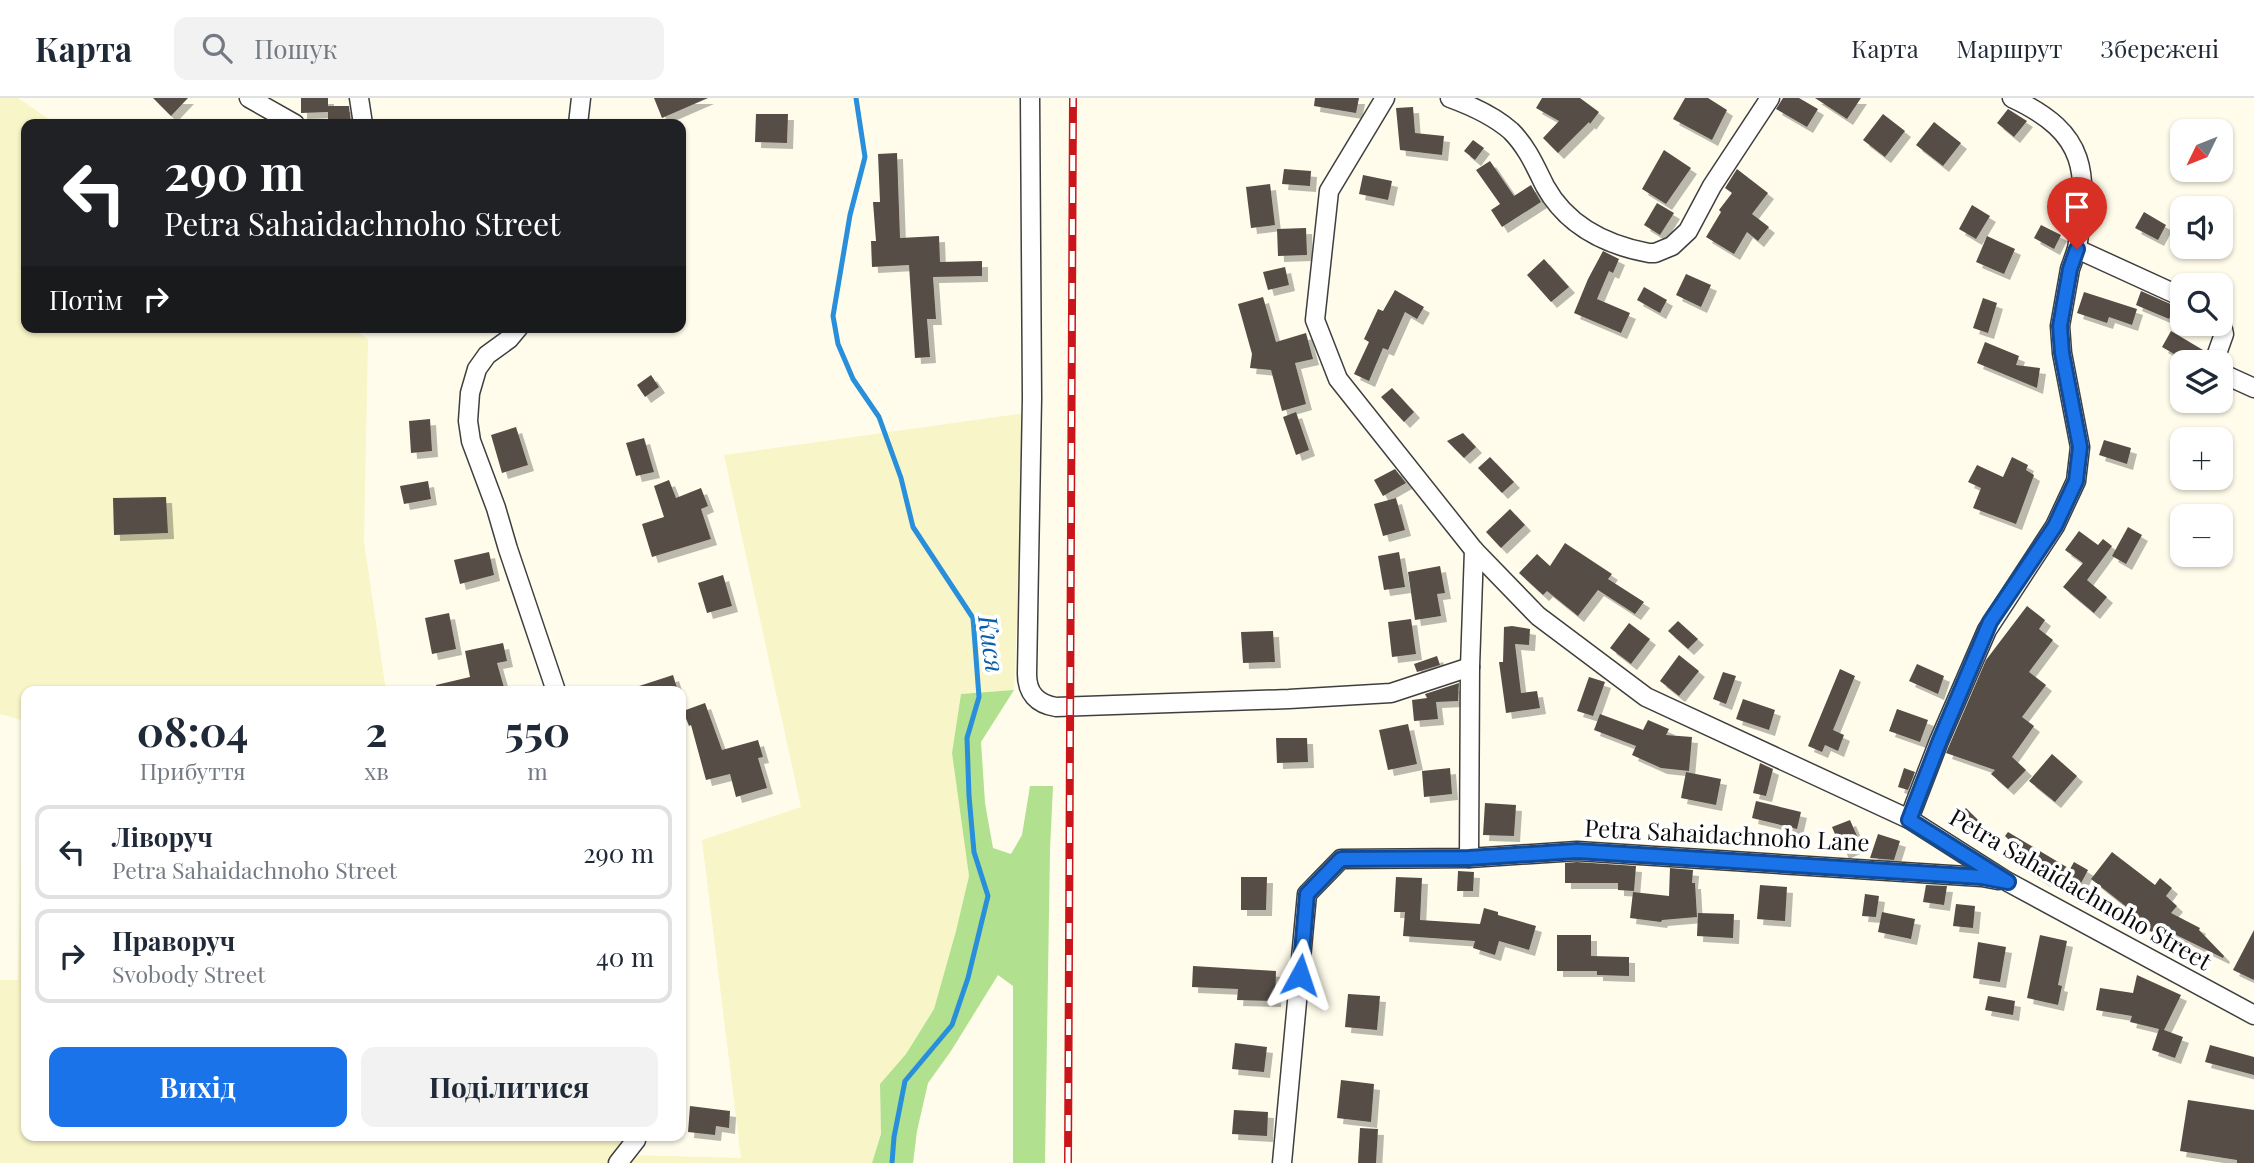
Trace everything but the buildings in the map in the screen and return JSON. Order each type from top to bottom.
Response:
[{"type":"street","points":[[250,98],[286,119]]},
{"type":"street","points":[[359,98],[362,119]]},
{"type":"street","points":[[579,119],[581,98]]},
{"type":"street","points":[[1030,98],[1032,398],[1027,680],[1033,695],[1046,705],[1056,707],[1315,698],[1391,693],[1470,667]]},
{"type":"street","name":"Petra Sahaidachnoho Street","points":[[1385,98],[1329,191],[1315,320],[1338,379],[1474,550],[1538,616],[1646,697],[1909,820],[2008,882],[2254,1015]]},
{"type":"street","points":[[1450,98],[1489,116],[1513,133],[1525,148],[1556,203],[1578,225],[1611,242],[1649,253],[1672,246],[1688,231],[1712,186],[1770,98]]},
{"type":"street","points":[[1909,820],[1990,622],[2055,526],[2076,481],[2080,447],[2062,353],[2060,326],[2070,269],[2077,249],[2083,196],[2080,161],[2067,137],[2053,122],[2011,98]]},
{"type":"street","points":[[2077,249],[2170,292]]},
{"type":"street","points":[[512,333],[487,355],[477,369],[470,393],[468,421],[471,441],[496,508],[554,686]]},
{"type":"street","points":[[2233,378],[2254,388]]},
{"type":"street","points":[[1469,858],[1470,667],[1474,550]]},
{"type":"street","name":"Petra Sahaidachnoho Lane","points":[[1282,1163],[1307,894],[1341,859],[1469,858],[1577,851],[1982,877],[2008,882]]},
{"type":"street","points":[[618,1163],[635,1141]]},
{"type":"shaded area","points":[[0,98],[18,98],[49,119],[21,119],[21,333],[359,333],[368,339],[364,541],[385,686],[21,686],[21,720],[0,714]]},
{"type":"shaded area","points":[[1026,413],[1014,690],[961,694],[952,753],[969,876],[934,1009],[906,1054],[880,1084],[881,1134],[872,1163],[0,1163],[0,980],[18,980],[21,850],[21,1141],[632,1141],[631,1155],[741,1158],[702,840],[801,807],[724,455]]},
{"type":"green space","points":[[1014,690],[981,742],[985,803],[993,848],[1011,854],[1022,835],[1030,786],[1053,786],[1045,1163],[1013,1163],[1013,986],[998,975],[928,1083],[913,1163],[872,1163],[881,1134],[880,1084],[906,1054],[934,1009],[969,876],[952,753],[961,694]]},
{"type":"waterway","name":"Кися","points":[[856,98],[865,157],[850,215],[833,316],[838,344],[853,379],[879,417],[901,478],[913,527],[973,618],[979,697],[967,738],[969,796],[974,852],[988,896],[968,978],[952,1025],[905,1081],[892,1163]]},
{"type":"railway","points":[[1068,1163],[1073,98]]},
{"type":"route","points":[[1300,975],[1307,894],[1341,859],[1469,858],[1577,851],[1982,877],[2008,882],[1909,820],[1990,622],[2055,526],[2076,481],[2080,447],[2062,353],[2060,326],[2070,269],[2077,249]]}]
